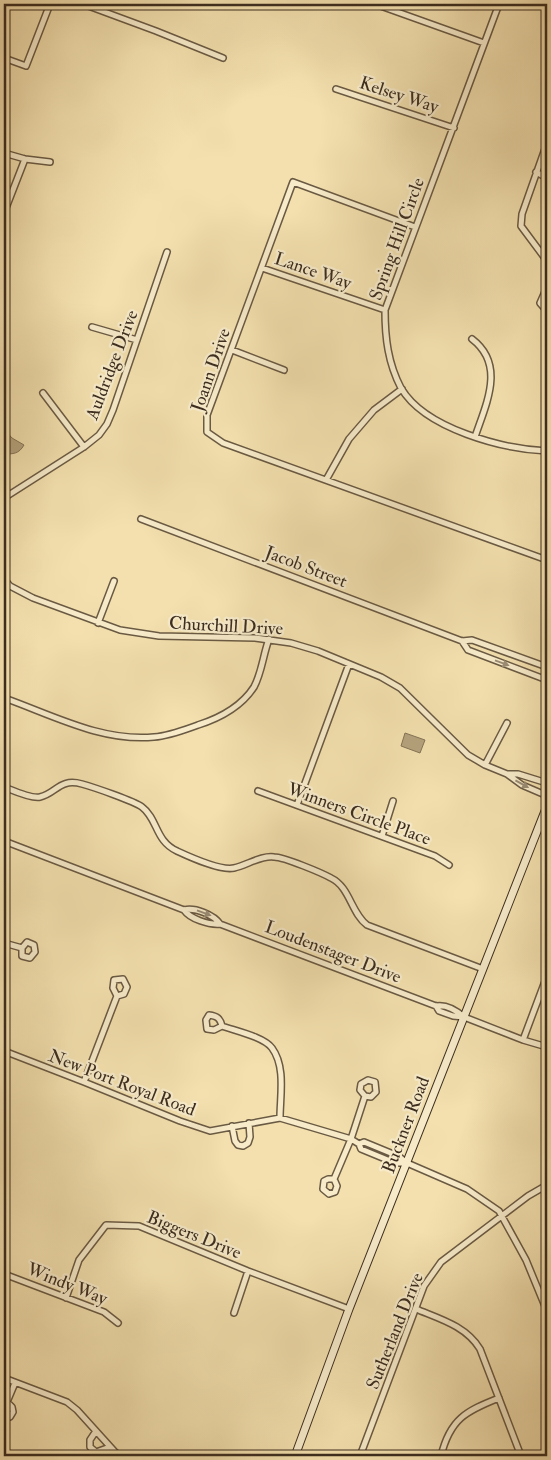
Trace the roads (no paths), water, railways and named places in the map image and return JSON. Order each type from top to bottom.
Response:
[{"type":"street","points":[[4,58],[26,66],[50,4]]},
{"type":"street","points":[[83,4],[223,58]]},
{"type":"street","points":[[375,4],[484,43]]},
{"type":"street","name":"Spring Hill Circle","points":[[500,4],[384,310],[385,330],[390,362],[402,389],[416,405],[447,426],[475,437],[508,447],[532,451],[547,451]]},
{"type":"street","name":"Kelsey Way","points":[[336,89],[454,128]]},
{"type":"street","points":[[547,143],[522,214],[521,226],[547,261]]},
{"type":"street","points":[[4,153],[25,159],[50,162]]},
{"type":"street","points":[[4,213],[25,159]]},
{"type":"street","points":[[536,172],[547,178]]},
{"type":"street","name":"Joann Drive","points":[[415,228],[293,182],[207,415],[207,432],[223,443],[547,560]]},
{"type":"street","name":"Auldridge Drive","points":[[4,498],[84,447],[99,435],[107,424],[167,252]]},
{"type":"street","name":"Lance Way","points":[[262,268],[384,310]]},
{"type":"street","points":[[547,287],[540,303],[547,311]]},
{"type":"street","points":[[92,327],[137,340]]},
{"type":"street","points":[[472,339],[485,352],[491,374],[490,392],[475,437]]},
{"type":"street","points":[[232,350],[284,370]]},
{"type":"street","points":[[326,480],[349,439],[374,410],[402,389]]},
{"type":"street","points":[[43,393],[84,447]]},
{"type":"street","name":"Jacob Street","points":[[141,519],[462,641],[472,640],[547,667]]},
{"type":"street","name":"Churchill Drive","points":[[4,579],[10,586],[33,598],[120,630],[159,636],[268,639],[318,651],[381,677],[400,688],[468,755],[485,765],[507,774],[522,784],[544,794],[547,792]]},
{"type":"street","points":[[98,623],[114,581]]},
{"type":"street","points":[[7,698],[83,727],[115,736],[154,737],[171,734],[204,723],[236,708],[255,685],[262,668],[268,639]]},
{"type":"street","name":"Jacob Street","points":[[462,641],[468,650],[547,680]]},
{"type":"street","points":[[297,805],[350,664]]},
{"type":"street","points":[[485,765],[506,723]]},
{"type":"street","name":"Churchill Drive","points":[[507,774],[518,774],[547,783],[547,787]]},
{"type":"street","points":[[4,787],[35,797],[41,797],[56,787],[68,783],[76,783],[94,788],[142,808],[158,835],[169,847],[219,867],[234,868],[273,856],[284,859],[333,878],[344,889],[355,913],[367,925],[483,969]]},
{"type":"street","name":"Winners Circle Place","points":[[258,791],[435,856],[449,865]]},
{"type":"street","points":[[382,836],[394,801]]},
{"type":"street","name":"Buckner Road","points":[[295,1456],[349,1309],[547,806]]},
{"type":"street","name":"Loudenstager Drive","points":[[4,841],[184,910],[190,908],[216,918],[220,924],[436,1006],[442,1005],[464,1017],[547,1048]]},
{"type":"street","points":[[4,944],[22,948]]},
{"type":"street","points":[[523,1040],[547,976]]},
{"type":"street","points":[[84,1082],[117,996]]},
{"type":"street","points":[[222,1026],[256,1038],[272,1048],[281,1068],[280,1118]]},
{"type":"street","name":"New Port Royal Road","points":[[4,1052],[210,1131],[280,1118],[351,1139],[359,1144],[364,1142],[467,1189],[499,1210],[503,1216],[526,1260],[547,1312]]},
{"type":"street","points":[[334,1179],[351,1139],[365,1096]]},
{"type":"street","points":[[232,1126],[235,1141],[238,1145],[243,1146],[248,1144],[250,1137],[249,1123]]},
{"type":"street","name":"Sutherland Drive","points":[[360,1456],[424,1286],[441,1262],[528,1196],[547,1185]]},
{"type":"street","name":"Biggers Drive","points":[[66,1298],[80,1260],[106,1224],[140,1226],[248,1272],[349,1309]]},
{"type":"street","points":[[234,1313],[248,1272]]},
{"type":"street","name":"Windy Way","points":[[4,1274],[104,1312],[118,1323]]},
{"type":"street","points":[[416,1309],[454,1325],[474,1340],[480,1349],[521,1456]]},
{"type":"street","points":[[4,1378],[67,1402],[121,1456]]},
{"type":"street","points":[[4,1418],[10,1417],[13,1412],[12,1407],[5,1402],[14,1382]]},
{"type":"street","points":[[441,1456],[456,1422],[473,1408],[499,1398]]},
{"type":"street","points":[[96,1430],[90,1440],[90,1447],[96,1452],[110,1447]]}]
